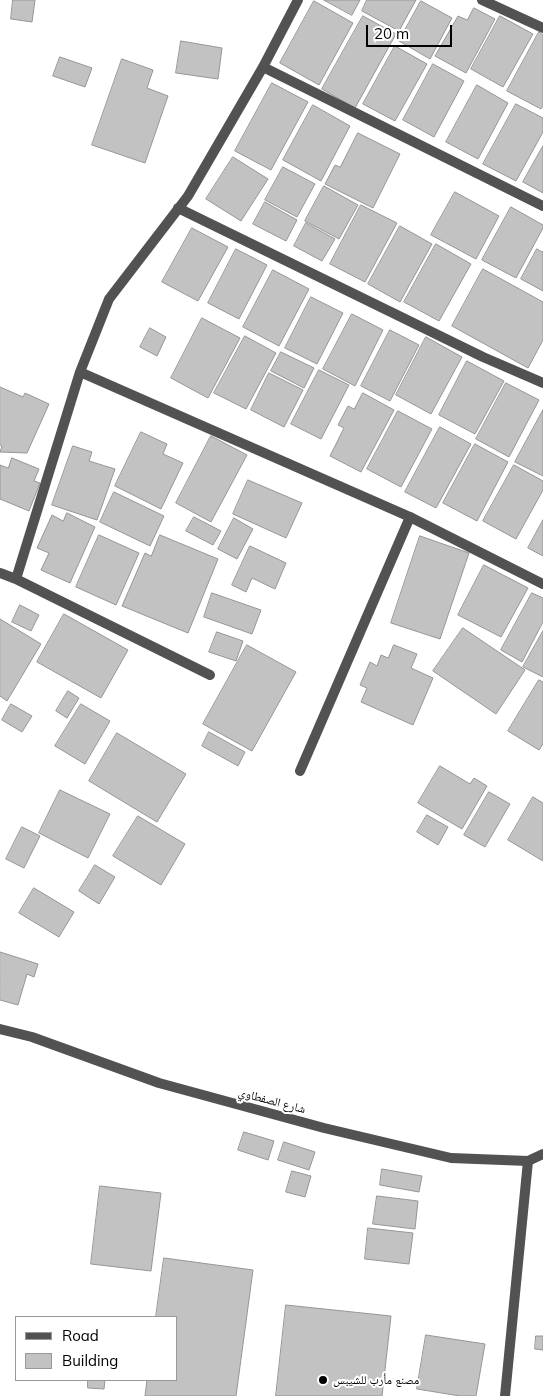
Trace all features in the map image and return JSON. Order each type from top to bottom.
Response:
[{"type":"street","points":[[16,579],[80,372],[109,299],[188,196],[263,67],[298,0]]},
{"type":"street","points":[[482,0],[543,28]]},
{"type":"street","points":[[263,67],[543,206]]},
{"type":"street","points":[[178,208],[483,357],[543,383]]},
{"type":"street","points":[[80,372],[410,517],[543,584]]},
{"type":"street","points":[[300,771],[410,517]]},
{"type":"street","points":[[0,574],[16,579],[210,675]]},
{"type":"street","name":"شارع الصفطاوي","points":[[0,1029],[32,1037],[159,1082],[324,1128],[451,1158],[528,1161],[543,1154]]},
{"type":"street","points":[[505,1396],[528,1161]]},
{"type":"building","points":[[13,0],[35,0],[32,22],[11,19]]},
{"type":"building","points":[[324,0],[360,0],[352,15]]},
{"type":"building","points":[[367,0],[416,0],[399,31],[362,11]]},
{"type":"building","points":[[314,1],[353,23],[319,85],[280,63]]},
{"type":"building","points":[[421,1],[452,18],[430,59],[399,41]]},
{"type":"building","points":[[474,8],[495,19],[466,73],[435,56],[458,16],[467,20]]},
{"type":"building","points":[[363,16],[396,34],[355,108],[322,89]]},
{"type":"building","points":[[500,16],[533,34],[503,87],[471,69]]},
{"type":"building","points":[[539,32],[543,35],[543,106],[541,109],[507,91]]},
{"type":"building","points":[[181,41],[222,48],[218,79],[176,73]]},
{"type":"building","points":[[395,46],[427,64],[395,121],[363,104]]},
{"type":"building","points":[[60,57],[92,68],[85,87],[53,76]]},
{"type":"building","points":[[122,59],[153,70],[147,88],[168,96],[145,163],[92,145]]},
{"type":"building","points":[[433,64],[464,81],[434,137],[403,120]]},
{"type":"building","points":[[272,83],[308,102],[271,170],[235,151]]},
{"type":"building","points":[[477,85],[508,103],[478,159],[446,142]]},
{"type":"building","points":[[516,104],[543,118],[543,132],[516,181],[483,164]]},
{"type":"building","points":[[313,105],[350,126],[321,181],[283,160]]},
{"type":"building","points":[[358,133],[400,154],[373,208],[325,184],[335,165],[340,167]]},
{"type":"building","points":[[543,146],[543,193],[523,182]]},
{"type":"building","points":[[233,157],[268,179],[241,221],[206,199]]},
{"type":"building","points":[[283,167],[315,184],[297,217],[265,200]]},
{"type":"building","points":[[324,186],[358,205],[339,239],[305,221]]},
{"type":"building","points":[[455,192],[499,216],[476,259],[431,235]]},
{"type":"building","points":[[265,202],[297,220],[286,241],[253,224]]},
{"type":"building","points":[[361,205],[397,223],[365,282],[330,264]]},
{"type":"building","points":[[511,207],[543,225],[516,278],[482,260]]},
{"type":"building","points":[[306,223],[335,239],[322,261],[294,246]]},
{"type":"building","points":[[400,226],[432,244],[400,302],[368,284]]},
{"type":"building","points":[[192,228],[228,247],[198,301],[162,282]]},
{"type":"building","points":[[436,244],[471,264],[439,321],[404,302]]},
{"type":"building","points":[[236,249],[267,265],[239,319],[208,303]]},
{"type":"building","points":[[537,249],[543,251],[543,291],[521,279]]},
{"type":"building","points":[[483,269],[543,302],[543,340],[528,368],[452,326]]},
{"type":"building","points":[[273,270],[309,289],[279,346],[243,327]]},
{"type":"building","points":[[311,297],[343,313],[317,364],[285,348]]},
{"type":"building","points":[[352,314],[383,330],[355,386],[323,369]]},
{"type":"building","points":[[202,318],[240,338],[208,398],[171,378]]},
{"type":"building","points":[[150,328],[166,337],[157,356],[140,347]]},
{"type":"building","points":[[390,330],[419,345],[390,401],[361,386]]},
{"type":"building","points":[[245,336],[276,353],[246,409],[214,393]]},
{"type":"building","points":[[426,337],[462,357],[431,414],[396,395]]},
{"type":"building","points":[[281,352],[314,368],[304,388],[271,371]]},
{"type":"building","points":[[467,361],[504,381],[475,434],[439,415]]},
{"type":"building","points":[[319,370],[349,385],[321,439],[291,424]]},
{"type":"building","points":[[269,373],[303,390],[284,427],[251,410]]},
{"type":"building","points":[[506,383],[539,400],[509,457],[476,439]]},
{"type":"building","points":[[0,387],[23,397],[25,393],[49,404],[27,453],[0,452],[2,446],[0,445]]},
{"type":"building","points":[[363,393],[394,410],[361,472],[330,456],[344,428],[338,425],[348,406],[354,409]]},
{"type":"building","points":[[543,410],[543,476],[515,462]]},
{"type":"building","points":[[398,411],[432,429],[401,487],[367,469]]},
{"type":"building","points":[[440,427],[471,444],[436,508],[405,492]]},
{"type":"building","points":[[141,432],[167,444],[163,454],[183,463],[161,509],[115,486]]},
{"type":"building","points":[[211,436],[247,455],[211,522],[176,503]]},
{"type":"building","points":[[475,444],[508,462],[477,521],[443,503]]},
{"type":"building","points":[[73,446],[92,452],[89,461],[115,469],[97,520],[52,505]]},
{"type":"building","points":[[12,458],[39,469],[34,481],[40,483],[29,511],[0,499],[0,465],[8,468]]},
{"type":"building","points":[[514,465],[543,481],[543,490],[516,539],[483,521]]},
{"type":"building","points":[[248,480],[302,503],[286,538],[233,514]]},
{"type":"building","points":[[114,492],[164,516],[150,546],[100,522]]},
{"type":"building","points":[[67,513],[95,527],[70,583],[41,570],[49,553],[37,548],[52,515],[63,521]]},
{"type":"building","points":[[194,517],[221,531],[213,545],[186,531]]},
{"type":"building","points":[[234,518],[253,529],[237,559],[218,549]]},
{"type":"building","points":[[543,520],[543,556],[528,548]]},
{"type":"building","points":[[99,535],[139,553],[116,605],[76,587]]},
{"type":"building","points":[[160,535],[218,559],[188,633],[122,606],[145,553],[151,556]]},
{"type":"building","points":[[420,536],[469,553],[440,639],[391,623]]},
{"type":"building","points":[[250,546],[286,563],[275,589],[252,578],[246,592],[232,585]]},
{"type":"building","points":[[484,565],[528,588],[501,637],[458,615]]},
{"type":"building","points":[[212,593],[261,610],[252,634],[204,617]]},
{"type":"building","points":[[532,593],[543,598],[543,622],[522,662],[501,650]]},
{"type":"building","points":[[20,605],[39,615],[31,631],[12,622]]},
{"type":"building","points":[[64,614],[128,650],[101,698],[37,662]]},
{"type":"building","points":[[0,619],[41,644],[7,701],[0,696]]},
{"type":"building","points":[[463,628],[525,670],[496,714],[433,671]]},
{"type":"building","points":[[543,631],[543,677],[523,667]]},
{"type":"building","points":[[217,632],[243,641],[236,661],[209,652]]},
{"type":"building","points":[[247,645],[296,672],[252,751],[203,724]]},
{"type":"building","points":[[394,645],[417,654],[411,668],[433,678],[413,725],[361,702],[367,688],[360,685],[370,662],[377,666],[381,655],[388,658]]},
{"type":"building","points":[[539,680],[543,682],[543,744],[539,750],[508,731]]},
{"type":"building","points":[[68,691],[79,698],[67,718],[56,711]]},
{"type":"building","points":[[11,704],[32,716],[22,732],[2,720]]},
{"type":"building","points":[[81,704],[110,721],[85,764],[55,746]]},
{"type":"building","points":[[209,732],[245,752],[238,766],[202,746]]},
{"type":"building","points":[[117,733],[186,774],[157,822],[89,781]]},
{"type":"building","points":[[440,766],[470,784],[474,778],[487,786],[462,829],[418,803]]},
{"type":"building","points":[[60,790],[110,814],[88,858],[39,833]]},
{"type":"building","points":[[489,792],[510,804],[485,847],[464,835]]},
{"type":"building","points":[[533,797],[543,803],[543,861],[508,840]]},
{"type":"building","points":[[427,815],[448,827],[438,845],[417,832]]},
{"type":"building","points":[[138,816],[185,844],[161,885],[113,856]]},
{"type":"building","points":[[22,827],[40,836],[24,868],[6,859]]},
{"type":"building","points":[[95,865],[115,877],[99,904],[79,891]]},
{"type":"building","points":[[34,888],[74,912],[59,937],[19,913]]},
{"type":"building","points":[[0,952],[38,964],[34,977],[27,974],[18,1005],[0,1000]]},
{"type":"building","points":[[244,1132],[274,1141],[268,1160],[238,1150]]},
{"type":"building","points":[[284,1142],[315,1152],[309,1170],[278,1160]]},
{"type":"building","points":[[382,1169],[422,1176],[419,1192],[380,1185]]},
{"type":"building","points":[[292,1171],[311,1176],[305,1197],[286,1192]]},
{"type":"building","points":[[100,1186],[161,1193],[151,1271],[91,1264]]},
{"type":"building","points":[[377,1196],[418,1201],[415,1229],[373,1224]]},
{"type":"building","points":[[368,1228],[413,1233],[409,1264],[365,1259]]},
{"type":"building","points":[[164,1258],[253,1270],[236,1396],[145,1396],[147,1381],[178,1381],[178,1316],[156,1316]]},
{"type":"building","points":[[286,1305],[391,1316],[382,1396],[276,1396]]},
{"type":"building","points":[[426,1335],[485,1344],[476,1396],[460,1396],[417,1389]]},
{"type":"building","points":[[536,1336],[543,1336],[543,1350],[535,1349]]},
{"type":"building","points":[[88,1381],[105,1381],[104,1389],[88,1388]]},
{"type":"place","name":"مصنع مأرب للشيبس","points":[[323,1380]]}]
